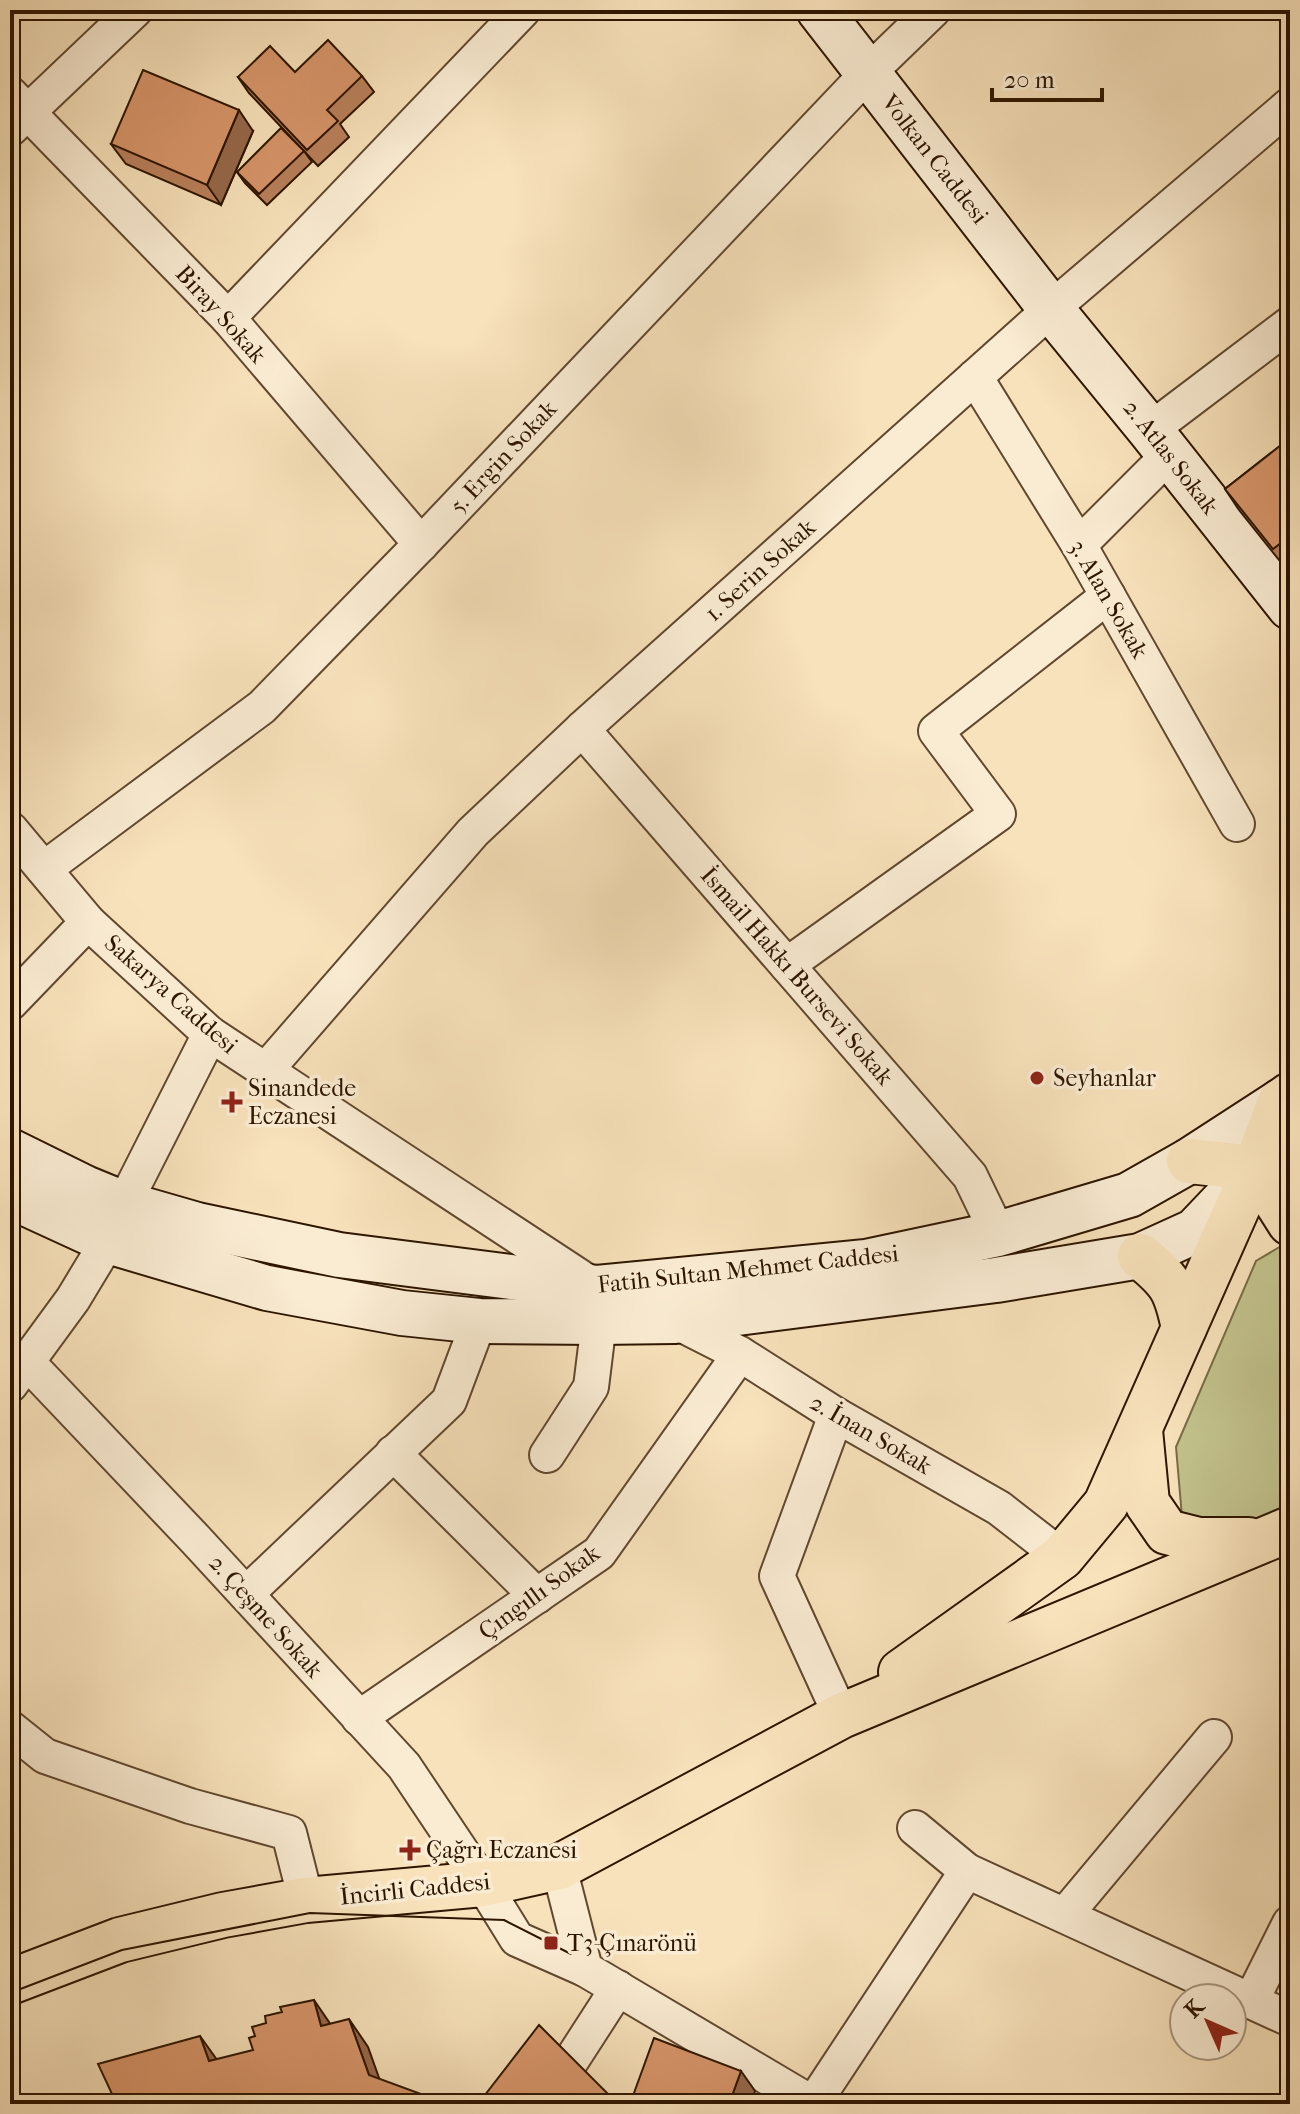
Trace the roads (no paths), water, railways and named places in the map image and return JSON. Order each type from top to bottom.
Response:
[{"type":"main road","name":"Volkan Caddesi","points":[[819,10],[1051,309]]},
{"type":"main road","name":"2. Atlas Sokak","points":[[1051,309],[1290,607]]},
{"type":"main road","name":"Fatih Sultan Mehmet Caddesi","points":[[10,1196],[116,1223],[267,1288],[402,1313],[479,1321],[866,1262],[998,1234],[1129,1195],[1189,1161],[1285,1099]]},
{"type":"main road","points":[[841,1716],[1062,1557],[1106,1504],[1285,1099]]},
{"type":"main road","name":"Fatih Sultan Mehmet Caddesi","points":[[10,1151],[85,1188],[116,1223],[197,1225],[675,1321],[996,1280],[1140,1256],[1195,1231],[1255,1168]]},
{"type":"main road","points":[[1189,1161],[1255,1168]]},
{"type":"main road","points":[[1255,1168],[1290,1223]]},
{"type":"main road","points":[[1140,1256],[1164,1275],[1177,1297],[1184,1328]]},
{"type":"main road","points":[[1139,1428],[1147,1503],[1167,1532],[1199,1540],[1277,1534]]},
{"type":"main road","points":[[841,1716],[1277,1534]]},
{"type":"main road","name":"İncirli Caddesi","points":[[10,1982],[120,1940],[223,1915],[306,1900],[483,1884],[559,1867],[841,1716]]},
{"type":"street","points":[[16,112],[135,10]]},
{"type":"street","points":[[228,318],[523,10]]},
{"type":"street","name":"5. Ergin Sokak","points":[[44,869],[262,707],[868,73],[933,10]]},
{"type":"street","name":"1. Serin Sokak","points":[[265,1071],[473,832],[582,729],[1051,309],[1290,105]]},
{"type":"street","name":"Biray Sokak","points":[[16,112],[228,318],[421,544]]},
{"type":"street","points":[[1079,545],[1160,442],[1290,325]]},
{"type":"street","name":"3. Alan Sokak","points":[[975,377],[1079,545],[1237,824]]},
{"type":"street","points":[[787,965],[998,814],[936,731],[1108,596]]},
{"type":"street","name":"İsmail Hakkı Bursevi Sokak","points":[[582,729],[970,1176],[998,1234]]},
{"type":"street","name":"Sakarya Caddesi","points":[[10,829],[88,922],[210,1034],[598,1305]]},
{"type":"street","points":[[10,1003],[88,922]]},
{"type":"street","points":[[19,1374],[73,1299],[116,1223],[210,1034]]},
{"type":"street","points":[[547,1455],[591,1387],[598,1305]]},
{"type":"street","points":[[246,1594],[449,1401],[479,1321]]},
{"type":"street","name":"2. İnan Sokak","points":[[675,1321],[740,1354],[836,1415],[999,1508],[1062,1557]]},
{"type":"street","name":"Çıngıllı Sokak","points":[[359,1718],[599,1553],[740,1354]]},
{"type":"street","name":"2. Çeşme Sokak","points":[[19,1374],[246,1594],[404,1766],[517,1939],[585,1969],[798,2100]]},
{"type":"street","points":[[836,1415],[777,1576],[841,1716]]},
{"type":"street","points":[[393,1453],[537,1596]]},
{"type":"street","points":[[10,1728],[45,1756],[190,1806],[289,1833],[306,1900]]},
{"type":"street","points":[[1065,1915],[1214,1737]]},
{"type":"street","points":[[915,1828],[967,1871],[1290,2019]]},
{"type":"street","points":[[559,1867],[585,1969]]},
{"type":"street","points":[[798,2100],[967,1871]]},
{"type":"street","points":[[1251,2001],[1290,1923]]},
{"type":"street","points":[[569,2064],[618,1988]]},
{"type":"tram line","points":[[10,1993],[122,1950],[310,1913],[504,1920],[571,1954]]},
{"type":"place","name":"Seyhanlar","points":[[1037,1078]]},
{"type":"place","name":"Sinandede Eczanesi","points":[[232,1102]]},
{"type":"place","name":"Çağrı Eczanesi","points":[[410,1850]]},
{"type":"place","name":"T3-Çınarönü","points":[[551,1943]]}]
